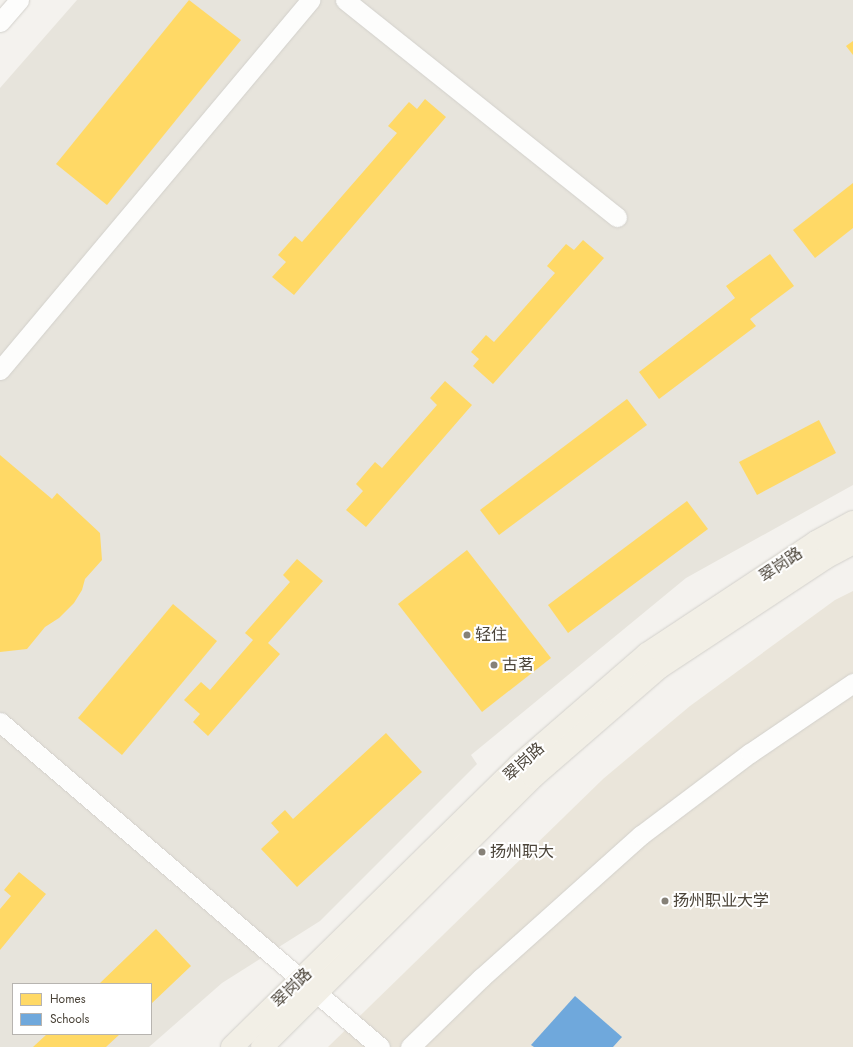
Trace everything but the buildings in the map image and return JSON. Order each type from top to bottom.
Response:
[{"type":"main road","name":"翠岗路","points":[[262,1047],[310,985],[520,764],[647,654],[816,542],[853,522]]},
{"type":"main road","name":"翠岗路","points":[[232,1047],[310,985],[532,777],[660,667],[825,558],[853,543]]},
{"type":"street","points":[[0,22],[20,0]]},
{"type":"street","points":[[0,370],[311,0]]},
{"type":"street","points":[[346,0],[617,217]]},
{"type":"street","points":[[410,1047],[481,978],[641,835],[750,753],[853,683]]},
{"type":"street","points":[[0,722],[310,985],[380,1047]]},
{"type":"shaded area","points":[[77,0],[853,0],[853,485],[686,578],[471,755],[477,764],[320,921],[222,983],[149,1047],[0,1047],[0,88]]},
{"type":"shaded area","name":"扬州职业大学","points":[[853,591],[853,1047],[328,1047],[603,779],[690,706],[835,600]]},
{"type":"place","name":"轻住","points":[[467,635]]},
{"type":"place","name":"古茗","points":[[494,665]]},
{"type":"place","name":"扬州职大","points":[[482,852]]},
{"type":"place","name":"扬州职业大学","points":[[665,901]]}]
